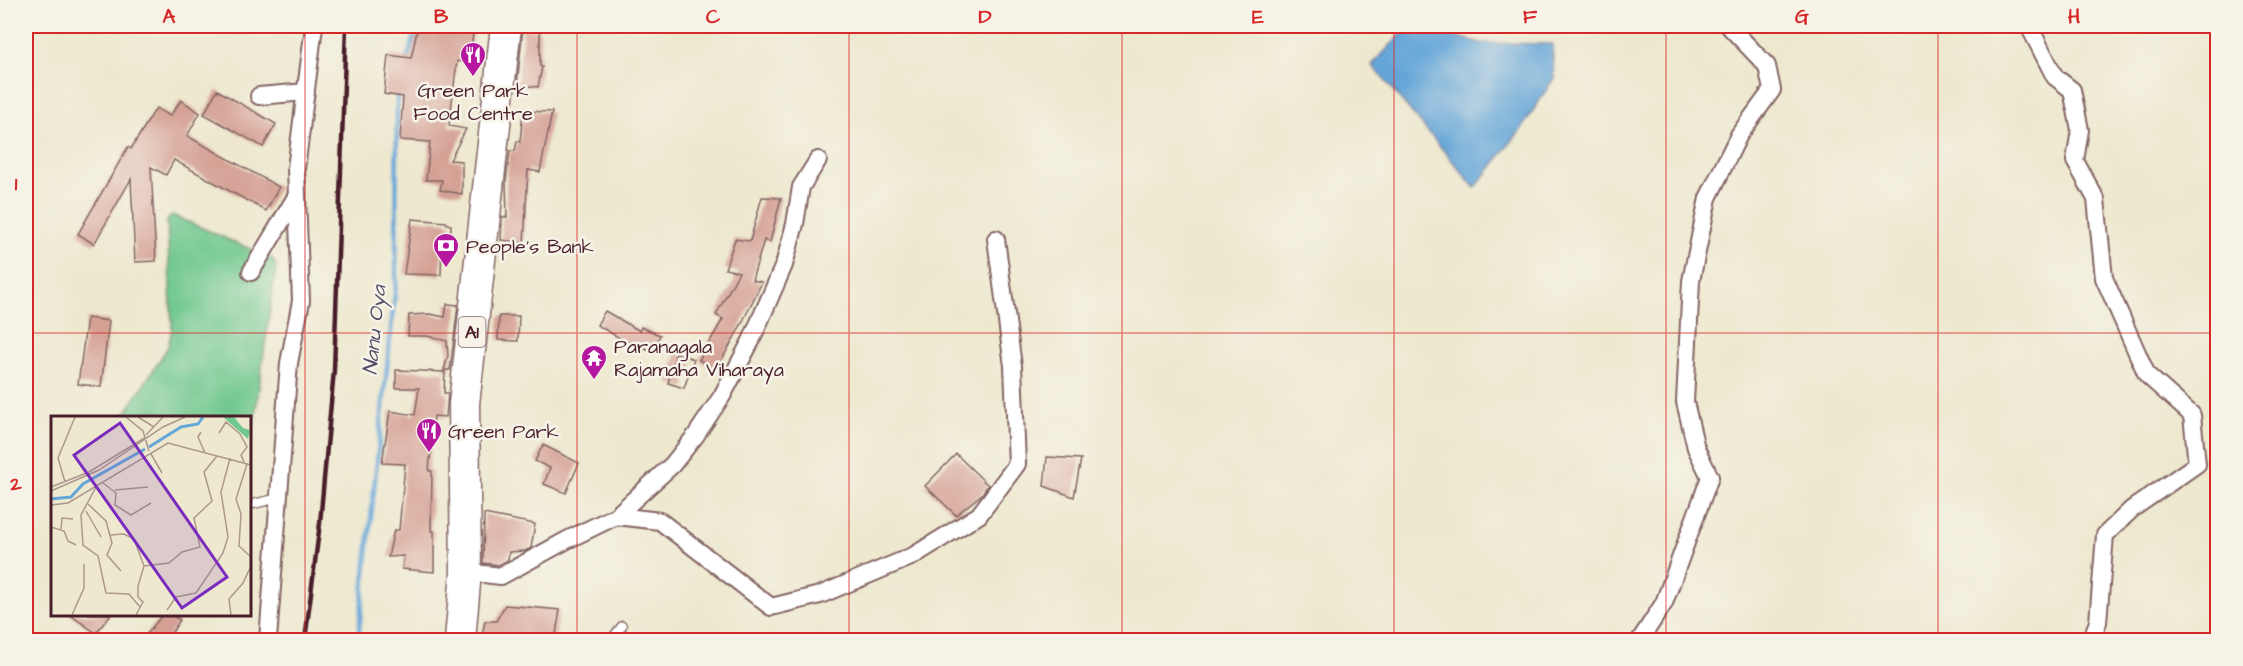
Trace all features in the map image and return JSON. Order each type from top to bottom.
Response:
[{"type":"highway","name":"A1","points":[[460,640],[466,573],[464,404],[506,26]]},
{"type":"street","points":[[268,640],[289,363],[301,301],[296,170],[314,26]]},
{"type":"street","points":[[1640,640],[1664,603],[1710,477],[1696,448],[1685,402],[1691,281],[1708,198],[1739,135],[1772,90],[1767,66],[1729,26]]},
{"type":"street","points":[[2030,26],[2055,77],[2072,90],[2080,130],[2075,161],[2096,199],[2104,278],[2147,375],[2192,415],[2197,464],[2132,510],[2105,535],[2098,622],[2091,640]]},
{"type":"street","points":[[259,96],[306,92]]},
{"type":"street","points":[[466,573],[501,576],[616,516],[672,465],[696,435],[722,396],[751,341],[784,265],[795,224],[801,187],[818,160]]},
{"type":"street","points":[[251,272],[297,194]]},
{"type":"street","points":[[616,516],[660,521],[771,607],[820,595],[913,556],[979,515],[1017,464],[1013,366],[996,239]]},
{"type":"lane","points":[[250,505],[279,498]]},
{"type":"lane","points":[[611,640],[622,626]]},
{"type":"green space","points":[[172,215],[273,259],[276,267],[250,440],[250,416],[124,416],[168,347],[172,328],[167,221]]},
{"type":"water","points":[[1409,26],[1419,26],[1481,43],[1552,44],[1554,78],[1520,131],[1475,188],[1372,65]]},
{"type":"building","points":[[418,26],[474,26],[469,63],[457,61],[449,126],[466,129],[450,160],[462,161],[462,194],[440,190],[442,180],[426,180],[430,142],[400,140],[403,97],[384,94],[388,55],[411,58]]},
{"type":"building","points":[[523,28],[540,31],[540,66],[542,67],[538,87],[517,85]]},
{"type":"building","points":[[217,90],[276,124],[263,147],[204,114]]},
{"type":"building","points":[[181,100],[200,113],[187,136],[279,187],[266,211],[174,160],[166,175],[151,167],[156,261],[135,262],[131,179],[94,244],[78,234],[128,147],[131,149],[156,108],[170,116]]},
{"type":"building","points":[[523,111],[552,112],[540,172],[528,170],[524,243],[501,240],[502,217],[507,217],[506,181],[510,151],[515,151],[517,141],[520,142]]},
{"type":"building","points":[[762,197],[781,198],[770,242],[764,240],[752,280],[762,282],[716,370],[699,360],[723,319],[716,315],[739,272],[725,269],[735,239],[750,241]]},
{"type":"building","points":[[412,219],[446,222],[451,225],[450,246],[442,245],[441,275],[404,274]]},
{"type":"building","points":[[447,304],[458,305],[450,370],[444,370],[448,356],[447,341],[427,336],[408,336],[409,315],[430,314],[445,317]]},
{"type":"building","points":[[605,311],[640,331],[641,327],[660,335],[653,351],[623,340],[597,325]]},
{"type":"building","points":[[499,316],[519,316],[518,341],[498,340]]},
{"type":"building","points":[[87,318],[109,321],[101,387],[78,384]]},
{"type":"building","points":[[676,353],[694,359],[684,388],[668,383]]},
{"type":"building","points":[[396,370],[445,372],[444,393],[448,393],[446,417],[434,416],[429,471],[432,471],[431,531],[434,531],[434,572],[402,569],[404,556],[388,557],[394,530],[399,530],[405,464],[382,463],[390,411],[415,415],[419,388],[396,388]]},
{"type":"building","points":[[543,445],[579,463],[566,493],[544,484],[550,468],[535,461]]},
{"type":"building","points":[[956,454],[988,485],[982,494],[956,515],[925,486]]},
{"type":"building","points":[[1047,457],[1081,459],[1074,497],[1044,486]]},
{"type":"building","points":[[484,514],[535,524],[531,548],[525,551],[509,552],[508,560],[499,565],[483,563]]},
{"type":"building","points":[[505,605],[560,610],[555,640],[481,640],[485,621],[496,621]]},
{"type":"building","points":[[70,615],[110,615],[96,633]]},
{"type":"building","points":[[162,615],[172,615],[180,620],[167,640],[142,640]]},
{"type":"waterway","name":"Nanu Oya","points":[[406,62],[418,26]]},
{"type":"waterway","name":"Nanu Oya","points":[[358,640],[396,283],[397,90]]},
{"type":"railway","points":[[305,640],[320,523],[334,370],[346,26]]},
{"type":"place","name":"Green Park Food Centre","points":[[473,78]]},
{"type":"place","name":"People's Bank","points":[[446,269]]},
{"type":"place","name":"Paranagala Rajamaha Viharaya","points":[[594,381]]},
{"type":"place","name":"Green Park","points":[[429,454]]}]
